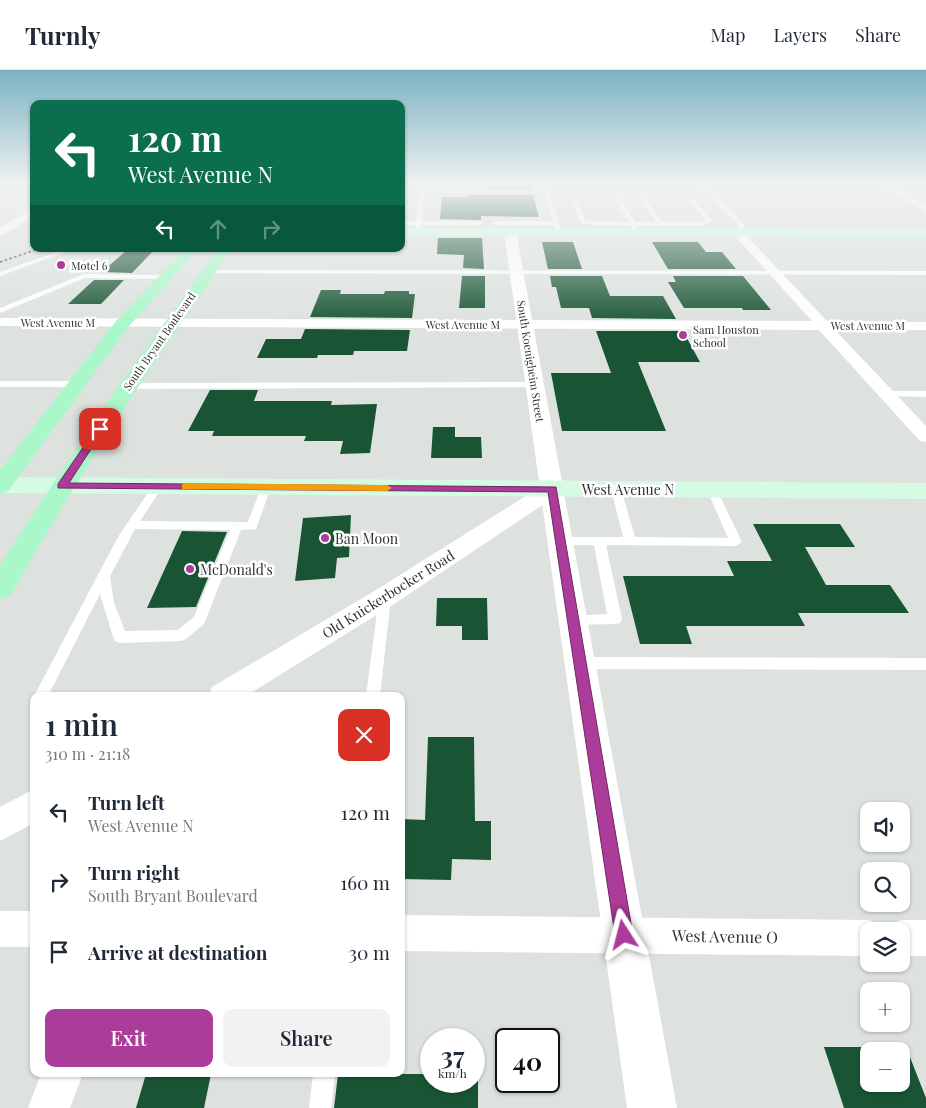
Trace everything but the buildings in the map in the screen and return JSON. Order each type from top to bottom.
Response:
[{"type":"main road","points":[[497,231],[517,231]]},
{"type":"main road","points":[[706,231],[926,233]]},
{"type":"main road","points":[[0,485],[123,323],[189,252]]},
{"type":"main road","name":"South Bryant Boulevard","points":[[0,588],[62,486],[128,386],[170,323],[223,252]]},
{"type":"main road","name":"West Avenue N","points":[[0,485],[926,491]]},
{"type":"street","points":[[0,232],[26,232]]},
{"type":"street","name":"South Koenigheim Street","points":[[510,232],[652,1108]]},
{"type":"street","points":[[738,233],[926,437]]},
{"type":"street","name":"West Avenue M","points":[[0,322],[926,326]]},
{"type":"street","name":"Old Knickerbocker Road","points":[[229,692],[385,597],[552,489]]},
{"type":"street","points":[[0,825],[30,807]]},
{"type":"street","points":[[0,929],[30,929]]},
{"type":"street","name":"West Avenue O","points":[[405,933],[860,938]]},
{"type":"street","points":[[910,938],[926,938]]},
{"type":"street","points":[[49,1108],[61,1077]]},
{"type":"lane","points":[[0,274],[62,252]]},
{"type":"lane","points":[[208,272],[926,273]]},
{"type":"lane","points":[[0,311],[84,276],[166,278]]},
{"type":"lane","points":[[0,384],[77,384]]},
{"type":"lane","points":[[128,386],[535,386]]},
{"type":"lane","points":[[886,394],[926,394]]},
{"type":"lane","points":[[43,692],[104,576],[158,486]]},
{"type":"lane","points":[[133,525],[252,526],[266,487]]},
{"type":"lane","points":[[616,489],[630,541]]},
{"type":"lane","points":[[561,541],[736,542],[712,490]]},
{"type":"lane","points":[[104,576],[108,603],[120,637],[181,635],[200,620],[236,526]]},
{"type":"lane","points":[[573,620],[615,619],[599,541]]},
{"type":"lane","points":[[373,692],[385,597]]},
{"type":"lane","points":[[580,663],[926,664]]},
{"type":"lane","points":[[320,1108],[324,1077]]},
{"type":"railway","points":[[0,262],[30,252]]},
{"type":"slow traffic","points":[[185,487],[387,488]]},
{"type":"place","name":"Motel 6","points":[[61,265]]},
{"type":"place","name":"Sam Houston School","points":[[683,335]]},
{"type":"place","name":"Ban Moon","points":[[325,538]]},
{"type":"place","name":"McDonald's","points":[[190,569]]},
{"type":"route","points":[[100,429],[62,486],[552,489],[624,935]]}]
